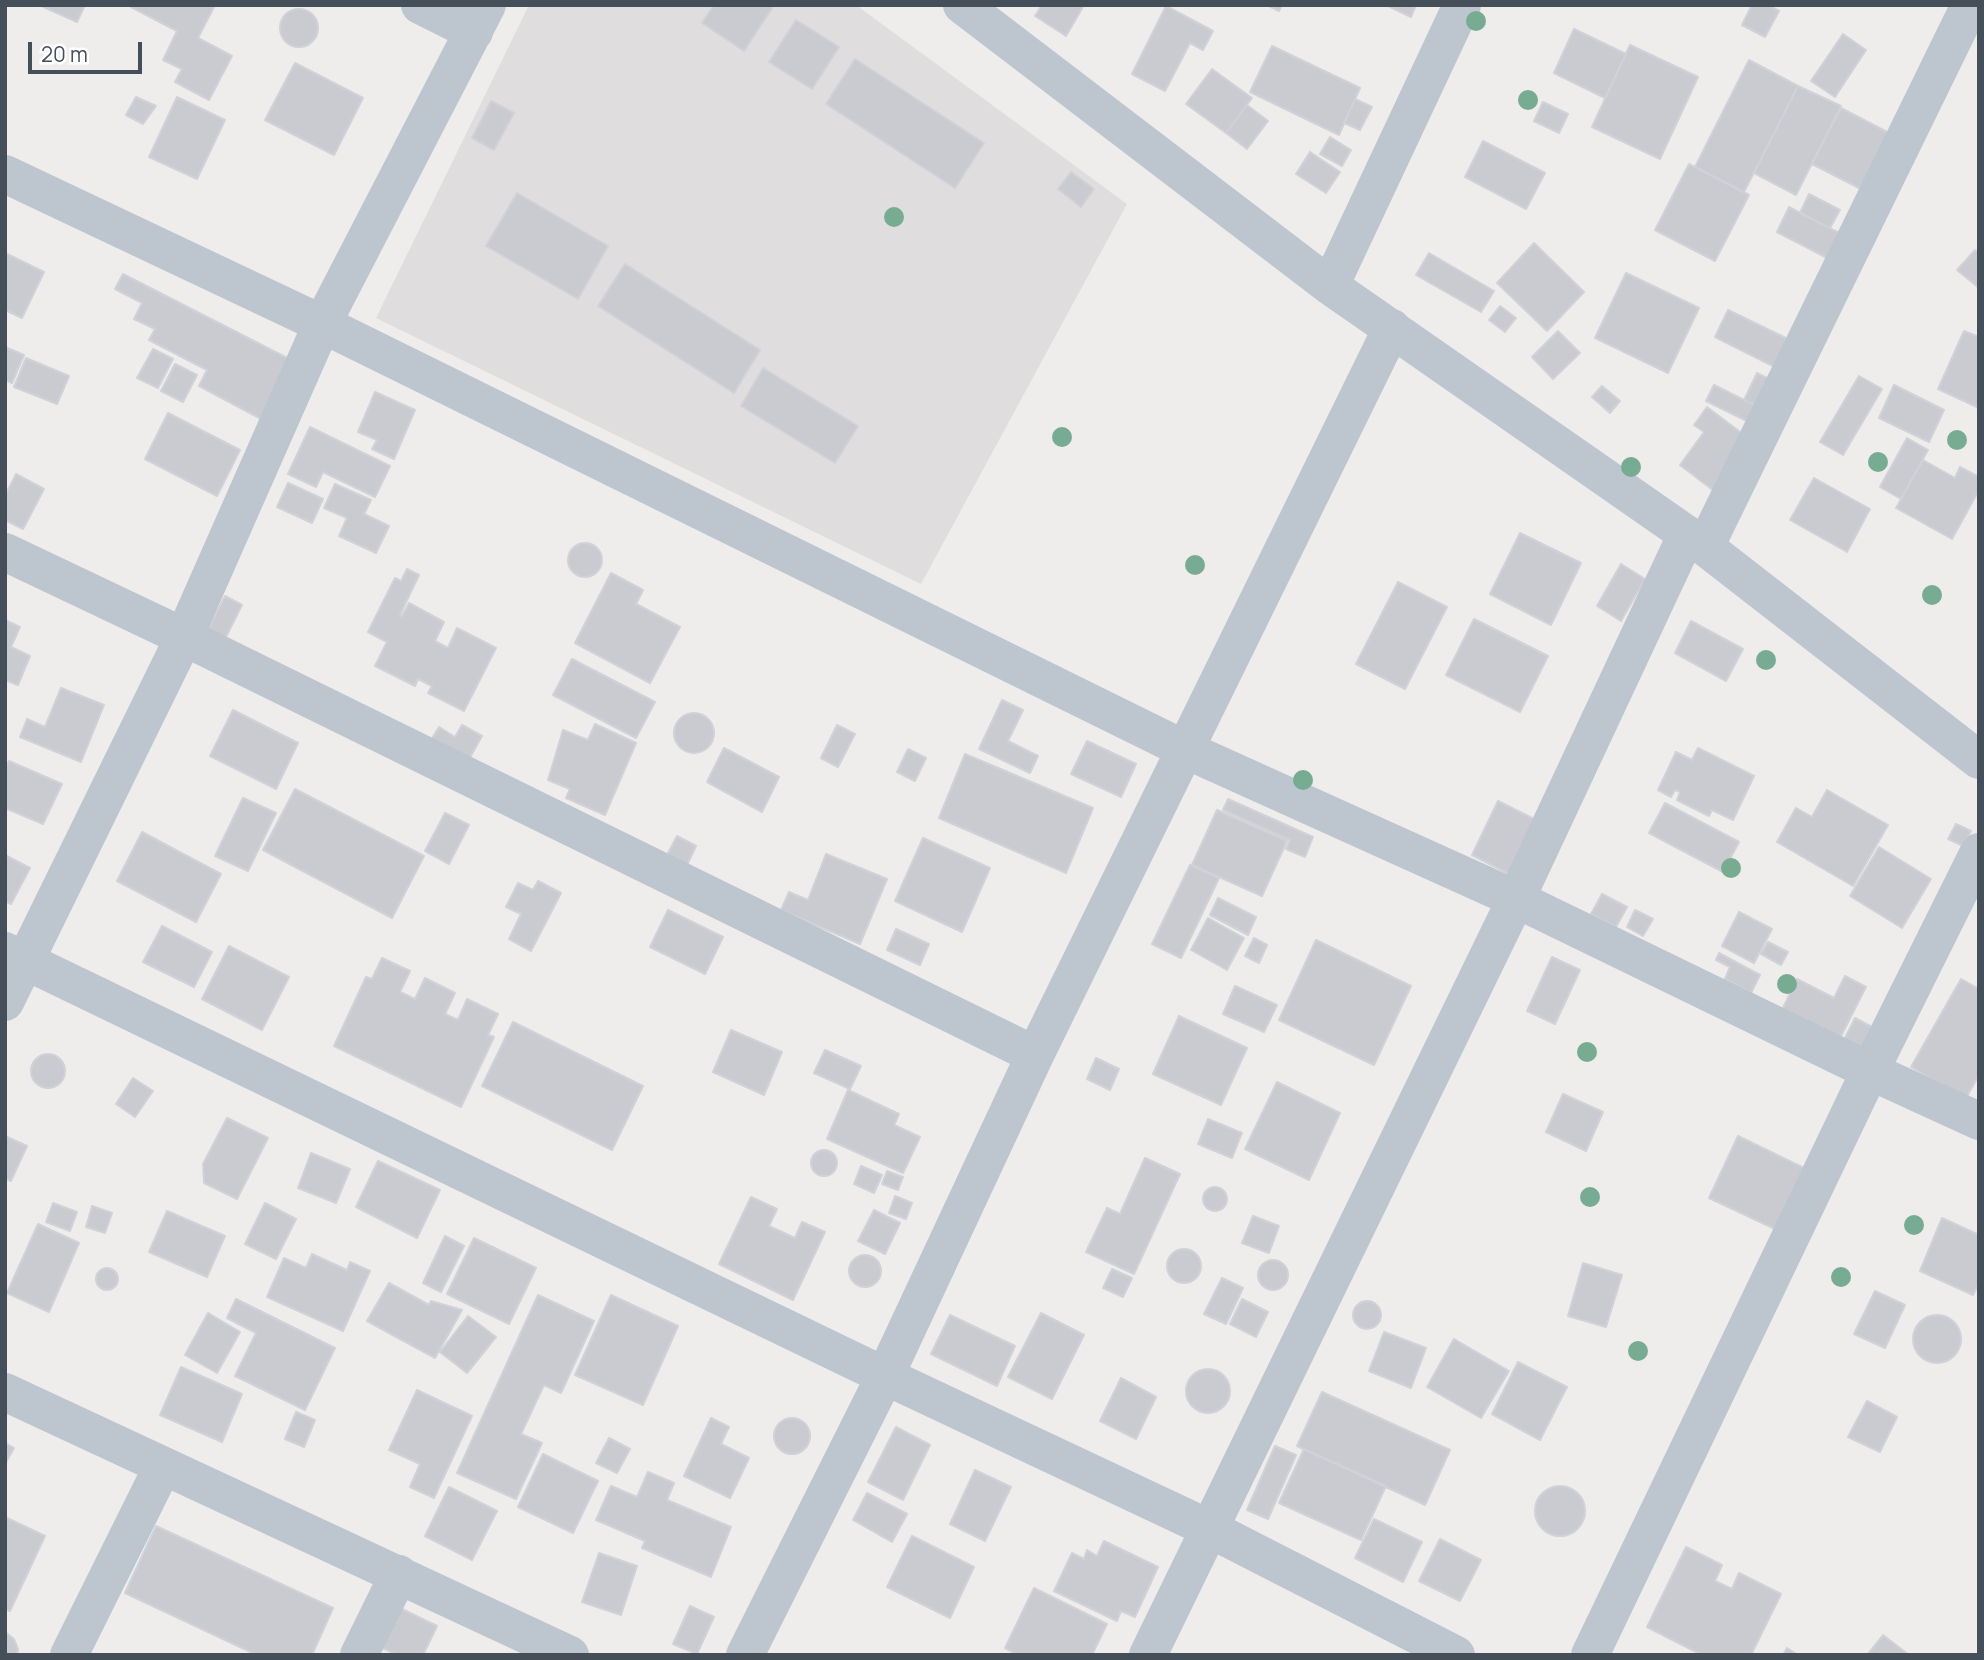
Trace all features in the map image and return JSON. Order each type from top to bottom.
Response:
[{"type":"street","points":[[5,1002],[15,956],[184,637],[322,324],[481,19],[420,5]]},
{"type":"street","points":[[962,5],[1330,286],[1696,542],[1979,760]]},
{"type":"street","points":[[1330,286],[1462,5]]},
{"type":"street","points":[[1148,1655],[1516,899],[1970,5]]},
{"type":"street","points":[[5,174],[322,324],[1186,750],[1516,899],[1979,1121]]},
{"type":"street","points":[[744,1655],[885,1376],[1035,1055],[1392,328]]},
{"type":"street","points":[[5,552],[184,637],[1035,1055]]},
{"type":"street","points":[[1590,1655],[1870,1071],[1979,852]]},
{"type":"street","points":[[15,956],[885,1376],[1208,1528],[1456,1655]]},
{"type":"street","points":[[5,1392],[570,1655]]},
{"type":"street","points":[[69,1655],[163,1466]]},
{"type":"street","points":[[359,1655],[399,1574]]},
{"type":"shaded area","points":[[529,5],[856,5],[1127,204],[921,584],[376,318]]},
{"type":"building","points":[[39,5],[85,5],[77,22]]},
{"type":"building","points":[[215,5],[198,38],[232,56],[209,100],[175,82],[182,69],[163,60],[177,31],[131,7]]},
{"type":"building","points":[[714,5],[774,5],[744,51],[702,23]]},
{"type":"building","points":[[1042,5],[1084,5],[1066,36],[1035,16]]},
{"type":"building","points":[[1267,5],[1282,5],[1279,11]]},
{"type":"building","points":[[1386,5],[1416,5],[1411,17]]},
{"type":"building","points":[[1752,5],[1768,5],[1779,11],[1765,37],[1742,25]]},
{"type":"building","points":[[1166,6],[1213,31],[1203,50],[1190,43],[1165,91],[1132,74]]},
{"type":"building","points":[[299,9],[312,15],[318,28],[312,41],[299,47],[286,41],[280,28],[286,15]]},
{"type":"building","points":[[796,20],[839,47],[812,89],[769,62]]},
{"type":"building","points":[[1574,29],[1626,54],[1605,98],[1554,73]]},
{"type":"building","points":[[1843,34],[1866,50],[1835,97],[1811,81]]},
{"type":"building","points":[[1630,45],[1698,77],[1660,159],[1592,127]]},
{"type":"building","points":[[1272,46],[1360,88],[1339,135],[1250,92]]},
{"type":"building","points":[[855,59],[984,143],[955,188],[826,104]]},
{"type":"building","points":[[1749,60],[1798,86],[1744,192],[1695,167]]},
{"type":"building","points":[[295,63],[363,98],[334,155],[265,120]]},
{"type":"building","points":[[1212,69],[1252,98],[1226,133],[1186,104]]},
{"type":"building","points":[[1798,86],[1841,106],[1796,195],[1754,173]]},
{"type":"building","points":[[136,97],[156,106],[143,124],[126,115]]},
{"type":"building","points":[[177,97],[225,120],[197,179],[149,157]]},
{"type":"building","points":[[1355,99],[1372,107],[1360,130],[1344,123]]},
{"type":"building","points":[[491,101],[514,113],[494,150],[472,138]]},
{"type":"building","points":[[1543,102],[1568,114],[1559,133],[1534,121]]},
{"type":"building","points":[[1247,105],[1268,121],[1247,149],[1226,133]]},
{"type":"building","points":[[1841,108],[1891,134],[1863,190],[1812,164]]},
{"type":"building","points":[[1330,137],[1351,150],[1342,166],[1320,154]]},
{"type":"building","points":[[1483,141],[1545,173],[1526,209],[1465,177]]},
{"type":"building","points":[[1310,152],[1340,172],[1326,193],[1296,174]]},
{"type":"building","points":[[1689,164],[1749,195],[1715,261],[1655,230]]},
{"type":"building","points":[[1071,172],[1094,189],[1081,207],[1058,189]]},
{"type":"building","points":[[517,193],[608,246],[578,299],[486,246]]},
{"type":"building","points":[[1809,194],[1840,210],[1830,228],[1800,213]]},
{"type":"building","points":[[1789,207],[1845,236],[1833,261],[1777,232]]},
{"type":"building","points":[[1534,243],[1584,292],[1547,331],[1497,283]]},
{"type":"building","points":[[1975,250],[1979,253],[1979,288],[1957,270]]},
{"type":"building","points":[[5,253],[44,272],[22,318],[5,310]]},
{"type":"building","points":[[1429,253],[1494,291],[1481,312],[1416,275]]},
{"type":"building","points":[[625,264],[760,350],[734,393],[598,306]]},
{"type":"building","points":[[1626,273],[1699,308],[1668,373],[1595,338]]},
{"type":"building","points":[[123,274],[295,362],[265,421],[199,386],[207,370],[149,340],[155,329],[134,319],[142,303],[115,289]]},
{"type":"building","points":[[1500,306],[1516,318],[1505,332],[1489,320]]},
{"type":"building","points":[[1728,310],[1788,339],[1775,367],[1715,337]]},
{"type":"building","points":[[1558,331],[1580,353],[1553,379],[1532,357]]},
{"type":"building","points":[[1964,331],[1979,337],[1979,408],[1938,389]]},
{"type":"building","points":[[5,347],[24,355],[12,383],[5,380]]},
{"type":"building","points":[[153,349],[173,359],[158,388],[137,378]]},
{"type":"building","points":[[26,358],[69,376],[57,404],[14,387]]},
{"type":"building","points":[[175,364],[197,375],[183,402],[161,391]]},
{"type":"building","points":[[763,368],[858,426],[835,463],[741,406]]},
{"type":"building","points":[[1757,373],[1771,380],[1758,407],[1744,400]]},
{"type":"building","points":[[1859,376],[1882,389],[1843,455],[1820,442]]},
{"type":"building","points":[[1714,385],[1758,407],[1751,423],[1706,401]]},
{"type":"building","points":[[1894,385],[1944,410],[1929,442],[1879,418]]},
{"type":"building","points":[[1602,386],[1620,401],[1610,413],[1592,397]]},
{"type":"building","points":[[375,392],[415,410],[394,459],[372,449],[377,440],[358,432]]},
{"type":"building","points":[[1707,407],[1752,441],[1714,491],[1680,465],[1704,432],[1694,425]]},
{"type":"building","points":[[168,413],[240,450],[217,496],[145,459]]},
{"type":"building","points":[[310,427],[390,466],[375,497],[323,472],[316,487],[288,474]]},
{"type":"building","points":[[1907,438],[1928,450],[1901,499],[1880,487]]},
{"type":"building","points":[[1923,460],[1955,478],[1960,467],[1979,477],[1979,490],[1952,539],[1896,508]]},
{"type":"building","points":[[16,474],[44,489],[23,529],[5,520],[5,496]]},
{"type":"building","points":[[1814,478],[1870,509],[1847,552],[1790,520]]},
{"type":"building","points":[[288,483],[323,499],[312,523],[277,507]]},
{"type":"building","points":[[335,484],[371,500],[364,514],[389,526],[376,553],[339,536],[347,518],[324,508]]},
{"type":"building","points":[[1520,533],[1581,563],[1551,625],[1490,594]]},
{"type":"building","points":[[585,543],[597,548],[602,560],[597,572],[585,577],[573,572],[568,560],[573,548]]},
{"type":"building","points":[[1621,564],[1645,579],[1621,621],[1597,606]]},
{"type":"building","points":[[407,569],[419,575],[400,615],[402,616],[409,603],[444,622],[435,641],[448,648],[457,628],[496,648],[464,711],[428,693],[432,686],[418,679],[415,686],[375,666],[387,642],[368,632],[395,578],[401,581]]},
{"type":"building","points":[[611,573],[643,590],[636,604],[680,627],[650,683],[575,643]]},
{"type":"building","points":[[1398,582],[1447,607],[1405,689],[1356,664]]},
{"type":"building","points":[[225,596],[242,605],[224,641],[207,632]]},
{"type":"building","points":[[1474,619],[1548,656],[1520,712],[1446,675]]},
{"type":"building","points":[[5,620],[20,627],[11,647],[30,656],[18,685],[5,680]]},
{"type":"building","points":[[1691,621],[1743,649],[1726,681],[1675,653]]},
{"type":"building","points":[[572,659],[655,702],[636,738],[553,695]]},
{"type":"building","points":[[61,688],[104,705],[81,762],[20,737],[27,719],[45,727]]},
{"type":"building","points":[[1002,700],[1023,710],[1008,741],[1038,756],[1030,773],[979,749]]},
{"type":"building","points":[[233,710],[298,743],[276,789],[210,756]]},
{"type":"building","points":[[694,713],[702,714],[708,719],[713,725],[713,741],[708,747],[702,752],[694,753],[686,752],[680,747],[675,741],[674,733],[675,725],[680,719],[686,714]]},
{"type":"building","points":[[595,724],[636,743],[605,815],[566,798],[570,789],[548,780],[563,730],[588,740]]},
{"type":"building","points":[[462,725],[482,736],[468,761],[431,740],[439,727],[455,737]]},
{"type":"building","points":[[837,725],[855,734],[838,767],[821,758]]},
{"type":"building","points":[[1087,741],[1136,764],[1121,797],[1071,774]]},
{"type":"building","points":[[724,748],[779,777],[762,812],[707,782]]},
{"type":"building","points":[[1698,748],[1754,776],[1733,820],[1712,810],[1709,816],[1677,800],[1680,792],[1675,790],[1671,797],[1658,790],[1676,752],[1692,760]]},
{"type":"building","points":[[908,749],[926,758],[915,781],[897,772]]},
{"type":"building","points":[[965,754],[1093,808],[1066,873],[939,818]]},
{"type":"building","points":[[9,761],[62,784],[43,824],[5,808],[5,770]]},
{"type":"building","points":[[295,789],[424,856],[392,918],[263,850]]},
{"type":"building","points":[[1827,790],[1888,825],[1853,886],[1777,842],[1796,808],[1812,817]]},
{"type":"building","points":[[243,798],[276,813],[248,871],[215,856]]},
{"type":"building","points":[[1228,799],[1313,837],[1305,857],[1286,849],[1290,840],[1223,810]]},
{"type":"building","points":[[1498,801],[1536,820],[1509,874],[1472,855]]},
{"type":"building","points":[[1665,803],[1739,842],[1723,872],[1649,833]]},
{"type":"building","points":[[1217,810],[1287,841],[1262,896],[1192,865]]},
{"type":"building","points":[[445,813],[469,825],[449,864],[425,851]]},
{"type":"building","points":[[1956,824],[1971,831],[1963,846],[1948,839]]},
{"type":"building","points":[[142,832],[221,874],[196,922],[117,881]]},
{"type":"building","points":[[677,836],[696,846],[687,865],[667,855]]},
{"type":"building","points":[[923,838],[990,868],[962,932],[895,901]]},
{"type":"building","points":[[1879,847],[1931,879],[1902,928],[1850,896]]},
{"type":"building","points":[[826,854],[887,879],[860,944],[781,910],[789,892],[808,900]]},
{"type":"building","points":[[5,855],[30,868],[11,904],[5,901]]},
{"type":"building","points":[[1190,865],[1219,878],[1181,958],[1152,944]]},
{"type":"building","points":[[538,881],[561,893],[531,951],[509,939],[521,914],[506,907],[518,883],[533,890]]},
{"type":"building","points":[[1602,894],[1627,907],[1616,927],[1591,914]]},
{"type":"building","points":[[1218,898],[1256,917],[1248,935],[1210,915]]},
{"type":"building","points":[[668,910],[723,937],[705,974],[650,947]]},
{"type":"building","points":[[1635,910],[1653,919],[1643,936],[1627,927]]},
{"type":"building","points":[[1739,912],[1772,929],[1754,963],[1722,946]]},
{"type":"building","points":[[1208,918],[1244,938],[1227,970],[1191,950]]},
{"type":"building","points":[[162,926],[212,952],[194,987],[143,962]]},
{"type":"building","points":[[896,929],[929,944],[920,965],[887,950]]},
{"type":"building","points":[[1254,938],[1267,945],[1259,963],[1245,956]]},
{"type":"building","points":[[1316,940],[1411,986],[1374,1065],[1279,1020]]},
{"type":"building","points":[[1768,942],[1788,952],[1781,965],[1761,954]]},
{"type":"building","points":[[229,946],[289,977],[262,1030],[202,999]]},
{"type":"building","points":[[1719,953],[1760,975],[1751,993],[1725,979],[1730,967],[1716,960]]},
{"type":"building","points":[[1552,957],[1580,970],[1555,1024],[1527,1011]]},
{"type":"building","points":[[382,958],[410,971],[400,992],[415,999],[425,978],[455,993],[445,1014],[458,1020],[467,999],[498,1014],[488,1035],[494,1037],[461,1107],[334,1046],[366,977],[372,979]]},
{"type":"building","points":[[1845,976],[1866,987],[1839,1040],[1782,1010],[1797,979],[1834,998]]},
{"type":"building","points":[[1961,979],[1979,989],[1979,1075],[1966,1098],[1911,1067]]},
{"type":"building","points":[[1235,986],[1277,1005],[1264,1032],[1223,1014]]},
{"type":"building","points":[[1179,1016],[1247,1048],[1221,1105],[1153,1074]]},
{"type":"building","points":[[1855,1018],[1874,1028],[1862,1051],[1843,1042]]},
{"type":"building","points":[[513,1022],[643,1086],[612,1150],[482,1086]]},
{"type":"building","points":[[731,1030],[782,1052],[764,1095],[713,1072]]},
{"type":"building","points":[[825,1050],[861,1066],[850,1089],[814,1073]]},
{"type":"building","points":[[48,1054],[60,1059],[65,1071],[60,1083],[48,1088],[36,1083],[31,1071],[36,1059]]},
{"type":"building","points":[[1096,1058],[1119,1069],[1110,1090],[1087,1079]]},
{"type":"building","points":[[133,1078],[153,1091],[135,1117],[116,1104]]},
{"type":"building","points":[[1277,1082],[1340,1113],[1309,1180],[1245,1149]]},
{"type":"building","points":[[848,1090],[899,1114],[894,1125],[920,1137],[903,1173],[827,1139]]},
{"type":"building","points":[[1563,1094],[1603,1112],[1586,1151],[1546,1132]]},
{"type":"building","points":[[227,1118],[268,1138],[237,1199],[204,1183],[203,1164]]},
{"type":"building","points":[[1208,1119],[1242,1133],[1232,1158],[1198,1144]]},
{"type":"building","points":[[5,1136],[27,1146],[11,1181],[5,1178]]},
{"type":"building","points":[[1738,1136],[1804,1168],[1775,1229],[1709,1198]]},
{"type":"building","points":[[824,1150],[833,1154],[837,1163],[833,1172],[824,1176],[815,1172],[811,1163],[815,1154]]},
{"type":"building","points":[[311,1153],[350,1169],[336,1203],[298,1188]]},
{"type":"building","points":[[1145,1158],[1180,1174],[1134,1274],[1086,1252],[1107,1208],[1120,1214]]},
{"type":"building","points":[[378,1161],[440,1190],[417,1238],[356,1207]]},
{"type":"building","points":[[861,1166],[882,1175],[874,1193],[854,1184]]},
{"type":"building","points":[[887,1171],[903,1177],[898,1190],[882,1184]]},
{"type":"building","points":[[1215,1187],[1224,1190],[1227,1199],[1224,1208],[1215,1211],[1206,1208],[1203,1199],[1206,1190]]},
{"type":"building","points":[[895,1196],[912,1203],[906,1219],[889,1213]]},
{"type":"building","points":[[751,1197],[777,1209],[769,1226],[795,1238],[802,1222],[825,1232],[793,1300],[719,1264]]},
{"type":"building","points":[[53,1203],[77,1212],[70,1231],[46,1222]]},
{"type":"building","points":[[265,1203],[296,1219],[276,1259],[245,1244]]},
{"type":"building","points":[[92,1206],[112,1213],[105,1233],[86,1227]]},
{"type":"building","points":[[874,1210],[900,1223],[885,1254],[858,1241]]},
{"type":"building","points":[[167,1211],[225,1236],[207,1277],[149,1252]]},
{"type":"building","points":[[1253,1216],[1279,1226],[1269,1253],[1242,1243]]},
{"type":"building","points":[[1942,1218],[1979,1235],[1979,1283],[1973,1295],[1920,1271]]},
{"type":"building","points":[[38,1224],[79,1243],[49,1312],[7,1293]]},
{"type":"building","points":[[445,1236],[464,1246],[441,1292],[423,1283]]},
{"type":"building","points":[[474,1238],[536,1268],[509,1324],[447,1294]]},
{"type":"building","points":[[1184,1249],[1196,1254],[1201,1266],[1196,1278],[1184,1283],[1172,1278],[1167,1266],[1172,1254]]},
{"type":"building","points":[[312,1254],[347,1270],[350,1262],[370,1271],[343,1331],[267,1297],[284,1258],[306,1268]]},
{"type":"building","points":[[865,1255],[876,1260],[881,1271],[876,1282],[865,1287],[854,1282],[849,1271],[854,1260]]},
{"type":"building","points":[[1273,1260],[1279,1261],[1287,1269],[1287,1281],[1279,1289],[1273,1290],[1267,1289],[1259,1281],[1258,1275],[1259,1269],[1267,1261]]},
{"type":"building","points":[[1583,1263],[1622,1275],[1606,1327],[1568,1316]]},
{"type":"building","points":[[107,1268],[115,1271],[118,1279],[115,1287],[107,1290],[99,1287],[96,1279],[99,1271]]},
{"type":"building","points":[[1112,1269],[1132,1278],[1123,1297],[1103,1288]]},
{"type":"building","points":[[1222,1278],[1243,1288],[1226,1324],[1204,1314]]},
{"type":"building","points":[[389,1283],[429,1305],[431,1301],[462,1310],[435,1358],[367,1321]]},
{"type":"building","points":[[1875,1291],[1905,1305],[1885,1348],[1854,1334]]},
{"type":"building","points":[[538,1295],[594,1321],[561,1393],[544,1385],[521,1434],[542,1443],[516,1499],[457,1473]]},
{"type":"building","points":[[611,1295],[678,1326],[643,1405],[575,1375]]},
{"type":"building","points":[[236,1299],[335,1348],[305,1410],[235,1376],[256,1333],[227,1318]]},
{"type":"building","points":[[1242,1299],[1268,1312],[1256,1337],[1230,1324]]},
{"type":"building","points":[[1367,1301],[1377,1305],[1381,1315],[1377,1325],[1367,1329],[1357,1325],[1353,1315],[1357,1305]]},
{"type":"building","points":[[208,1313],[240,1332],[217,1373],[185,1355]]},
{"type":"building","points":[[1041,1313],[1084,1335],[1052,1399],[1008,1377]]},
{"type":"building","points":[[950,1315],[1015,1346],[997,1386],[931,1354]]},
{"type":"building","points":[[1937,1315],[1954,1322],[1961,1339],[1954,1356],[1937,1363],[1920,1356],[1913,1339],[1920,1322]]},
{"type":"building","points":[[468,1316],[496,1337],[467,1373],[440,1352]]},
{"type":"building","points":[[1384,1332],[1426,1348],[1411,1388],[1369,1371]]},
{"type":"building","points":[[1454,1339],[1509,1371],[1481,1418],[1427,1387]]},
{"type":"building","points":[[1518,1362],[1567,1387],[1540,1440],[1492,1414]]},
{"type":"building","points":[[181,1367],[242,1394],[222,1442],[160,1415]]},
{"type":"building","points":[[1208,1369],[1217,1370],[1224,1375],[1229,1382],[1229,1400],[1224,1407],[1217,1412],[1208,1413],[1199,1412],[1192,1407],[1187,1400],[1186,1391],[1187,1382],[1192,1375],[1199,1370]]},
{"type":"building","points":[[1121,1378],[1156,1397],[1136,1439],[1100,1421]]},
{"type":"building","points":[[417,1390],[472,1416],[434,1498],[410,1487],[420,1464],[389,1450]]},
{"type":"building","points":[[1322,1392],[1450,1450],[1425,1505],[1297,1446]]},
{"type":"building","points":[[1867,1401],[1897,1417],[1880,1452],[1848,1437]]},
{"type":"building","points":[[296,1412],[315,1420],[304,1447],[285,1439]]},
{"type":"building","points":[[711,1418],[729,1427],[721,1444],[749,1458],[730,1498],[684,1476]]},
{"type":"building","points":[[792,1418],[805,1423],[810,1436],[805,1449],[792,1454],[779,1449],[774,1436],[779,1423]]},
{"type":"building","points":[[896,1427],[930,1445],[903,1500],[868,1482]]},
{"type":"building","points":[[609,1438],[630,1449],[617,1473],[596,1463]]},
{"type":"building","points":[[5,1443],[14,1448],[5,1464]]},
{"type":"building","points":[[1275,1446],[1296,1455],[1268,1519],[1247,1510]]},
{"type":"building","points":[[1304,1449],[1386,1486],[1361,1540],[1279,1503]]},
{"type":"building","points":[[543,1454],[598,1481],[573,1533],[518,1507]]},
{"type":"building","points":[[975,1470],[1011,1487],[985,1541],[950,1524]]},
{"type":"building","points":[[648,1472],[674,1483],[667,1500],[731,1527],[711,1577],[642,1548],[645,1541],[596,1520],[611,1486],[637,1497]]},
{"type":"building","points":[[1560,1486],[1578,1493],[1585,1511],[1578,1529],[1560,1536],[1542,1529],[1535,1511],[1542,1493]]},
{"type":"building","points":[[449,1487],[497,1511],[472,1560],[425,1536]]},
{"type":"building","points":[[867,1493],[907,1514],[892,1542],[853,1520]]},
{"type":"building","points":[[5,1517],[45,1536],[10,1611],[5,1609]]},
{"type":"building","points":[[1374,1519],[1422,1542],[1403,1582],[1355,1558]]},
{"type":"building","points":[[156,1526],[333,1608],[312,1655],[257,1655],[125,1593]]},
{"type":"building","points":[[912,1536],[974,1567],[950,1618],[887,1587]]},
{"type":"building","points":[[1440,1539],[1481,1560],[1460,1601],[1419,1581]]},
{"type":"building","points":[[1104,1541],[1158,1567],[1135,1617],[1121,1611],[1117,1621],[1054,1591],[1072,1553],[1084,1559],[1087,1550],[1097,1556]]},
{"type":"building","points":[[1686,1547],[1722,1565],[1715,1581],[1732,1589],[1739,1573],[1781,1594],[1751,1655],[1702,1655],[1647,1627]]},
{"type":"building","points":[[599,1553],[637,1566],[621,1615],[582,1602]]},
{"type":"building","points":[[1034,1588],[1107,1624],[1092,1655],[1018,1655],[1005,1648]]},
{"type":"building","points":[[690,1606],[714,1617],[697,1654],[673,1644]]},
{"type":"building","points":[[400,1608],[437,1626],[423,1655],[397,1655],[381,1647]]},
{"type":"building","points":[[5,1632],[14,1639],[17,1655],[5,1655]]},
{"type":"building","points":[[1883,1635],[1909,1655],[1867,1655]]},
{"type":"building","points":[[1787,1648],[1798,1655],[1783,1655]]}]
